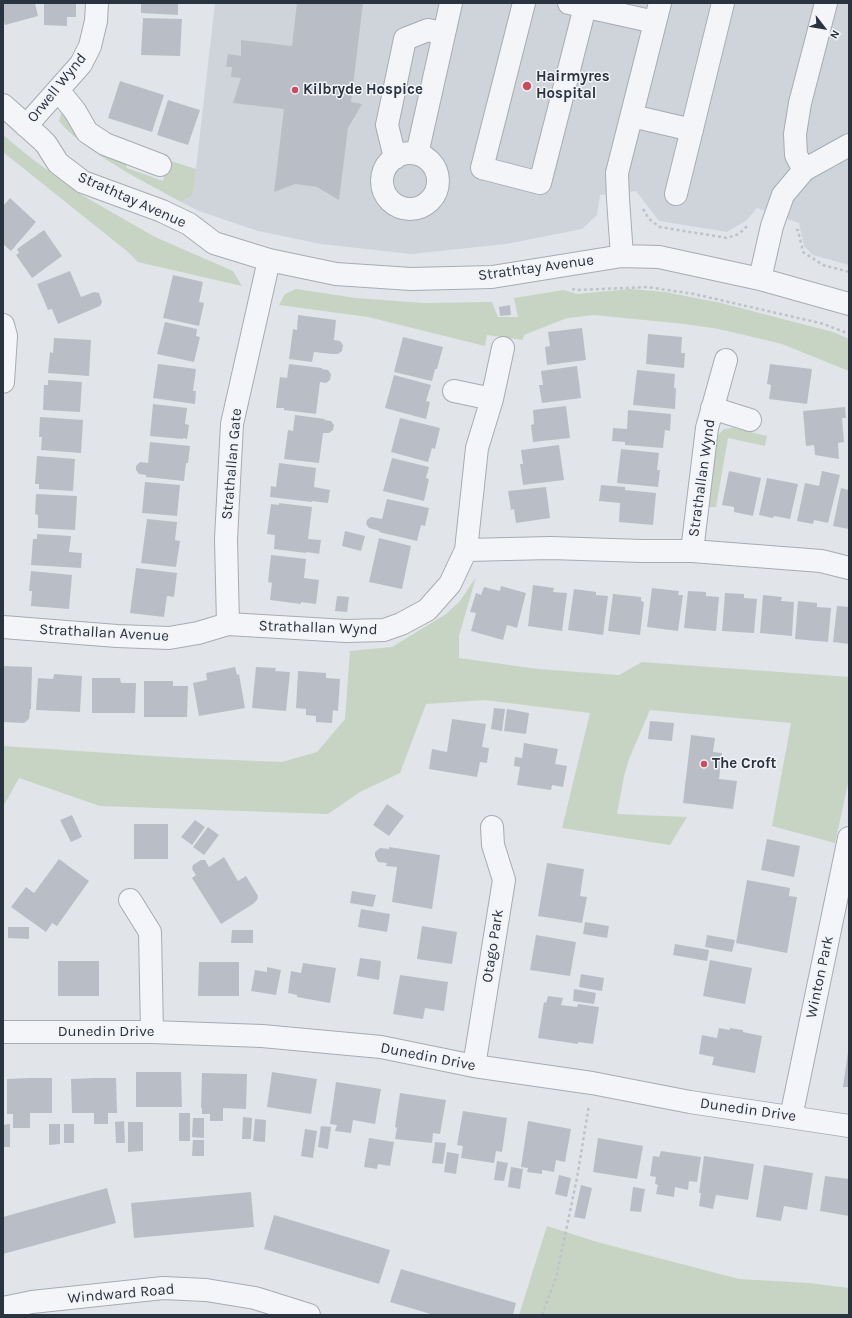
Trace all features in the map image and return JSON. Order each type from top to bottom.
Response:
[{"type":"street","name":"Orwell Wynd","points":[[26,126],[80,64],[90,46],[96,21],[97,3]]},
{"type":"street","points":[[417,154],[451,3]]},
{"type":"street","points":[[524,3],[482,168],[540,183],[592,6],[657,13],[617,173],[622,256]]},
{"type":"street","points":[[676,194],[723,3]]},
{"type":"street","points":[[804,170],[796,155],[795,134],[800,103],[826,3]]},
{"type":"street","points":[[395,158],[387,125],[405,39],[428,30],[444,34]]},
{"type":"street","points":[[58,90],[75,111],[87,132],[105,144],[160,165]]},
{"type":"street","name":"Strathtay Avenue","points":[[3,105],[46,144],[58,163],[83,182],[162,211],[189,224],[214,244],[269,260],[336,274],[412,279],[492,277],[622,256],[659,257],[760,279],[849,304]]},
{"type":"street","points":[[632,116],[692,130]]},
{"type":"street","points":[[760,279],[774,223],[783,196],[804,170],[849,145]]},
{"type":"street","points":[[402,154],[417,154],[425,157],[433,164],[437,172],[439,182],[437,191],[425,206],[416,209],[406,209],[397,206],[389,200],[384,192],[382,183],[388,164],[395,158],[402,154]]},
{"type":"street","name":"Strathallan Gate","points":[[228,624],[226,539],[232,424],[269,260]]},
{"type":"street","points":[[3,325],[6,336],[3,382]]},
{"type":"street","name":"Strathallan Wynd","points":[[228,624],[346,631],[384,630],[400,624],[427,610],[450,584],[466,550],[477,448],[492,399],[503,348]]},
{"type":"street","name":"Strathallan Wynd","points":[[692,551],[706,428],[726,360]]},
{"type":"street","points":[[454,391],[492,399]]},
{"type":"street","points":[[712,408],[750,420]]},
{"type":"street","name":"Strathallan Wynd","points":[[466,550],[551,548],[692,551],[821,561],[849,568]]},
{"type":"street","name":"Strathallan Avenue","points":[[3,627],[117,636],[170,638],[198,633],[228,624]]},
{"type":"street","name":"Otago Park","points":[[474,1066],[504,880],[493,845],[492,827]]},
{"type":"street","name":"Winton Park","points":[[791,1117],[849,838]]},
{"type":"street","points":[[130,900],[150,932],[152,1032]]},
{"type":"street","name":"Dunedin Drive","points":[[3,1032],[152,1032],[262,1036],[380,1047],[474,1066],[592,1084],[690,1102],[849,1126]]},
{"type":"street","name":"Windward Road","points":[[3,1308],[32,1302],[163,1288],[206,1290],[255,1298],[309,1315]]},
{"type":"path","points":[[618,199],[638,200],[649,219],[660,227],[727,238],[739,234],[754,218],[798,230],[803,252],[823,265],[849,272]]},
{"type":"path","points":[[570,288],[576,290],[648,287],[694,294],[824,324],[849,334]]},
{"type":"path","points":[[542,1315],[556,1278],[577,1178],[592,1084]]},
{"type":"shaded area","name":"Hairmyres Hospital","points":[[215,3],[849,3],[849,265],[813,255],[804,246],[799,223],[757,208],[747,220],[727,232],[659,221],[636,191],[600,195],[597,215],[582,229],[506,244],[411,254],[321,244],[258,231],[199,211],[181,202],[193,195]]},
{"type":"green space","points":[[66,108],[124,159],[127,168],[163,181],[168,160],[196,169],[193,195],[181,202],[130,174],[93,151],[59,121],[61,114]]},
{"type":"green space","points":[[3,135],[31,158],[80,194],[155,237],[233,271],[242,286],[138,262],[128,252],[3,152]]},
{"type":"green space","points":[[296,289],[356,298],[423,303],[492,302],[498,317],[518,317],[514,298],[564,290],[577,294],[630,289],[665,292],[721,303],[833,332],[849,339],[849,371],[782,344],[719,329],[594,315],[567,318],[524,335],[523,340],[487,335],[485,346],[368,317],[279,305],[285,294]]},
{"type":"green space","points":[[733,428],[767,436],[765,446],[728,438],[716,507],[708,507],[717,436],[724,429]]},
{"type":"green space","points":[[476,577],[459,636],[459,658],[538,669],[619,675],[642,662],[849,677],[849,779],[835,843],[772,826],[791,723],[650,710],[629,759],[624,776],[617,814],[687,817],[670,845],[562,828],[590,713],[484,700],[426,704],[400,773],[360,792],[328,814],[100,806],[19,778],[3,807],[3,746],[184,758],[282,762],[317,752],[345,719],[350,651],[392,647],[446,614],[460,601]]},
{"type":"green space","points":[[547,1226],[597,1242],[739,1279],[809,1283],[849,1288],[849,1315],[519,1315]]},
{"type":"building","points":[[3,3],[35,3],[38,16],[5,25],[3,19]]},
{"type":"building","points":[[44,3],[76,3],[76,17],[67,17],[67,26],[44,25]]},
{"type":"building","points":[[141,3],[178,3],[178,15],[141,13]]},
{"type":"building","name":"Kilbryde Hospice","points":[[297,3],[363,3],[351,102],[362,104],[348,128],[339,200],[317,187],[295,184],[274,192],[284,109],[233,103],[241,78],[231,77],[232,67],[226,67],[228,54],[241,56],[241,40],[292,46]]},
{"type":"building","points":[[143,18],[182,19],[180,56],[141,55]]},
{"type":"building","points":[[120,81],[164,95],[152,132],[108,118]]},
{"type":"building","points":[[168,100],[200,110],[188,145],[157,135]]},
{"type":"building","points":[[10,198],[36,222],[11,251],[3,244],[3,206]]},
{"type":"building","points":[[44,230],[62,256],[32,278],[16,255],[19,253],[17,249]]},
{"type":"building","points":[[70,271],[81,297],[94,292],[99,293],[102,302],[100,306],[58,324],[52,309],[48,310],[37,284]]},
{"type":"building","points":[[173,275],[203,282],[199,302],[204,303],[199,326],[163,318]]},
{"type":"building","points":[[510,305],[511,315],[500,316],[499,307]]},
{"type":"building","points":[[298,315],[336,320],[334,340],[340,341],[343,345],[342,351],[338,354],[314,352],[312,362],[289,359],[293,329],[297,330]]},
{"type":"building","points":[[165,322],[197,329],[196,336],[200,337],[194,362],[157,354]]},
{"type":"building","points":[[582,328],[586,360],[547,365],[545,347],[550,346],[548,332]]},
{"type":"building","points":[[648,334],[682,337],[681,353],[685,353],[684,368],[646,364]]},
{"type":"building","points":[[403,337],[443,347],[432,381],[394,372]]},
{"type":"building","points":[[54,338],[91,340],[89,376],[48,373],[50,352],[53,353]]},
{"type":"building","points":[[158,364],[196,369],[193,391],[196,391],[195,404],[153,398]]},
{"type":"building","points":[[289,364],[322,368],[328,370],[331,374],[330,380],[326,383],[320,382],[316,414],[276,408],[280,377],[287,378]]},
{"type":"building","points":[[770,364],[812,369],[807,404],[769,399],[771,385],[767,384]]},
{"type":"building","points":[[577,366],[581,398],[542,403],[539,385],[543,385],[541,371]]},
{"type":"building","points":[[637,370],[675,374],[675,409],[633,405]]},
{"type":"building","points":[[394,375],[431,385],[426,401],[430,402],[426,419],[385,408]]},
{"type":"building","points":[[48,380],[82,382],[80,412],[43,410],[44,385],[48,385]]},
{"type":"building","points":[[153,404],[187,408],[185,424],[189,425],[187,439],[150,436]]},
{"type":"building","points":[[566,406],[570,438],[533,442],[531,425],[534,424],[533,410]]},
{"type":"building","points":[[845,407],[846,418],[842,418],[844,442],[838,443],[839,459],[815,455],[814,445],[806,446],[803,411]]},
{"type":"building","points":[[628,410],[671,414],[670,431],[665,430],[663,448],[625,445],[625,442],[612,441],[613,428],[627,429]]},
{"type":"building","points":[[295,415],[325,419],[324,420],[331,421],[334,425],[333,430],[329,433],[323,433],[319,463],[284,459],[288,430],[293,431]]},
{"type":"building","points":[[40,417],[83,420],[81,453],[41,450],[42,437],[39,437]]},
{"type":"building","points":[[400,418],[440,428],[435,449],[432,448],[428,462],[391,452]]},
{"type":"building","points":[[150,442],[190,446],[184,481],[146,477],[146,475],[139,474],[136,470],[136,466],[140,462],[148,463]]},
{"type":"building","points":[[559,445],[564,480],[523,485],[520,464],[523,464],[521,450]]},
{"type":"building","points":[[621,449],[659,453],[657,470],[660,470],[658,487],[617,483]]},
{"type":"building","points":[[37,456],[75,459],[73,491],[39,489],[39,484],[35,484]]},
{"type":"building","points":[[392,458],[429,467],[426,478],[429,479],[424,501],[383,491]]},
{"type":"building","points":[[279,463],[316,468],[314,487],[330,490],[328,503],[270,497],[271,486],[276,487]]},
{"type":"building","points":[[729,471],[761,478],[753,516],[734,512],[734,507],[722,505]]},
{"type":"building","points":[[822,471],[840,475],[828,523],[814,520],[813,524],[797,521],[805,483],[819,486]]},
{"type":"building","points":[[767,478],[798,484],[790,519],[759,515]]},
{"type":"building","points":[[145,482],[180,485],[177,516],[142,513]]},
{"type":"building","points":[[601,485],[625,487],[625,490],[656,493],[653,525],[619,522],[620,503],[599,501]]},
{"type":"building","points":[[546,487],[550,518],[516,523],[514,509],[511,510],[508,491]]},
{"type":"building","points":[[841,488],[849,490],[849,529],[833,526]]},
{"type":"building","points":[[36,494],[77,496],[75,530],[38,528],[38,515],[35,514]]},
{"type":"building","points":[[387,499],[429,508],[425,526],[421,525],[417,541],[379,532],[380,531],[369,528],[366,524],[367,520],[371,517],[382,519]]},
{"type":"building","points":[[279,503],[312,507],[308,539],[321,540],[319,554],[274,549],[275,535],[267,534],[271,504],[279,505]]},
{"type":"building","points":[[147,519],[177,522],[175,540],[180,541],[176,567],[141,563]]},
{"type":"building","points":[[345,531],[365,536],[361,551],[342,546]]},
{"type":"building","points":[[37,534],[71,536],[69,552],[82,553],[81,568],[31,565],[33,539],[37,539]]},
{"type":"building","points":[[379,538],[411,546],[402,589],[369,582]]},
{"type":"building","points":[[271,555],[306,559],[304,578],[319,580],[316,604],[301,602],[301,604],[270,600],[272,583],[268,582]]},
{"type":"building","points":[[136,568],[177,573],[174,597],[167,596],[164,617],[130,613]]},
{"type":"building","points":[[31,571],[72,575],[69,609],[31,606],[32,591],[29,591]]},
{"type":"building","points":[[533,585],[554,588],[553,592],[567,593],[562,631],[528,626]]},
{"type":"building","points":[[501,586],[526,593],[517,628],[507,625],[503,640],[471,631],[476,613],[470,612],[476,593],[481,595],[484,587],[500,591]]},
{"type":"building","points":[[652,588],[679,591],[678,595],[683,595],[678,631],[647,627]]},
{"type":"building","points":[[574,589],[596,592],[596,595],[608,596],[603,635],[568,630]]},
{"type":"building","points":[[688,591],[706,592],[706,596],[719,597],[716,631],[684,628]]},
{"type":"building","points":[[725,593],[744,594],[744,598],[757,599],[754,633],[722,631]]},
{"type":"building","points":[[613,594],[641,597],[641,601],[644,602],[640,635],[608,631]]},
{"type":"building","points":[[763,595],[782,597],[781,601],[794,602],[792,636],[760,633]]},
{"type":"building","points":[[337,596],[349,597],[347,612],[335,611]]},
{"type":"building","points":[[798,601],[817,603],[817,607],[831,608],[828,642],[795,639]]},
{"type":"building","points":[[837,606],[849,607],[849,644],[833,642]]},
{"type":"building","points":[[3,666],[32,667],[31,709],[29,719],[24,723],[3,722]]},
{"type":"building","points":[[235,667],[237,675],[239,674],[245,708],[199,716],[193,683],[207,680],[206,673]]},
{"type":"building","points":[[256,667],[276,668],[275,671],[290,672],[286,711],[252,708]]},
{"type":"building","points":[[298,671],[326,673],[326,678],[340,679],[338,711],[333,710],[332,723],[316,722],[316,716],[306,715],[306,709],[296,708]]},
{"type":"building","points":[[54,674],[82,676],[80,712],[36,710],[38,678],[53,679]]},
{"type":"building","points":[[92,678],[120,678],[121,683],[136,683],[135,713],[92,713]]},
{"type":"building","points":[[144,681],[173,681],[173,686],[188,686],[187,717],[144,717]]},
{"type":"building","points":[[494,708],[505,709],[502,731],[491,729]]},
{"type":"building","points":[[507,709],[529,713],[526,734],[504,731]]},
{"type":"building","points":[[452,719],[486,724],[482,747],[489,748],[487,763],[480,762],[477,777],[429,769],[432,749],[447,752]]},
{"type":"building","points":[[650,721],[674,723],[672,741],[648,739]]},
{"type":"building","name":"The Croft","points":[[691,735],[715,738],[713,752],[722,753],[719,779],[737,781],[733,809],[683,803]]},
{"type":"building","points":[[524,743],[558,749],[555,764],[567,766],[563,787],[552,785],[551,790],[517,785],[520,767],[514,766],[515,757],[522,758]]},
{"type":"building","points":[[387,804],[404,816],[389,836],[373,825]]},
{"type":"building","points":[[72,815],[82,837],[71,842],[60,820]]},
{"type":"building","points":[[195,820],[205,827],[192,845],[181,837]]},
{"type":"building","points":[[134,824],[168,824],[168,859],[134,859]]},
{"type":"building","points":[[208,827],[219,835],[204,855],[193,847]]},
{"type":"building","points":[[767,839],[800,846],[794,877],[761,870]]},
{"type":"building","points":[[389,847],[440,855],[432,909],[392,902],[397,867],[386,866],[387,863],[378,862],[375,856],[375,852],[380,848],[389,849]]},
{"type":"building","points":[[224,857],[238,881],[246,876],[258,896],[257,900],[253,904],[221,924],[192,878],[196,875],[192,869],[193,865],[201,860],[205,860],[209,867]]},
{"type":"building","points":[[59,859],[89,881],[57,926],[52,923],[46,932],[11,907],[26,887],[34,893]]},
{"type":"building","points":[[547,863],[584,869],[580,896],[587,897],[582,923],[538,916]]},
{"type":"building","points":[[747,880],[790,888],[789,896],[797,897],[787,953],[736,943]]},
{"type":"building","points":[[352,891],[376,895],[373,907],[350,903]]},
{"type":"building","points":[[361,909],[390,914],[387,932],[358,927]]},
{"type":"building","points":[[585,922],[609,926],[607,938],[583,934]]},
{"type":"building","points":[[422,926],[457,932],[452,964],[417,959]]},
{"type":"building","points":[[8,927],[29,927],[29,939],[8,938]]},
{"type":"building","points":[[232,930],[253,930],[253,943],[231,943]]},
{"type":"building","points":[[536,935],[576,942],[570,976],[530,970]]},
{"type":"building","points":[[707,935],[735,940],[732,952],[705,947]]},
{"type":"building","points":[[675,944],[709,950],[707,961],[673,955]]},
{"type":"building","points":[[360,958],[381,961],[379,980],[357,976]]},
{"type":"building","points":[[710,960],[752,968],[745,1004],[703,996]]},
{"type":"building","points":[[58,961],[99,961],[99,996],[58,996]]},
{"type":"building","points":[[199,962],[239,962],[239,996],[198,996]]},
{"type":"building","points":[[303,963],[336,968],[330,1003],[297,997],[297,995],[288,993],[291,971],[301,973]]},
{"type":"building","points":[[267,967],[281,970],[276,995],[251,991],[255,970],[267,972]]},
{"type":"building","points":[[581,974],[604,978],[602,991],[579,987]]},
{"type":"building","points":[[400,975],[448,982],[444,1011],[425,1008],[423,1019],[393,1014]]},
{"type":"building","points":[[574,989],[596,993],[594,1004],[573,1001]]},
{"type":"building","points":[[548,996],[563,998],[561,1005],[577,1007],[578,1004],[599,1007],[593,1044],[578,1042],[578,1044],[538,1038],[544,1002],[546,1003]]},
{"type":"building","points":[[719,1028],[743,1030],[743,1032],[762,1036],[755,1073],[712,1065],[714,1057],[699,1054],[702,1035],[717,1038]]},
{"type":"building","points":[[848,1052],[849,1087],[843,1087]]},
{"type":"building","points":[[136,1072],[181,1072],[182,1107],[136,1107]]},
{"type":"building","points":[[272,1072],[317,1079],[311,1114],[267,1107]]},
{"type":"building","points":[[202,1073],[247,1074],[246,1109],[223,1108],[223,1121],[210,1121],[210,1114],[202,1114],[201,1108]]},
{"type":"building","points":[[52,1078],[52,1113],[30,1113],[30,1128],[13,1128],[13,1114],[7,1114],[7,1079]]},
{"type":"building","points":[[116,1078],[117,1113],[108,1113],[108,1124],[94,1124],[94,1113],[72,1113],[71,1079]]},
{"type":"building","points":[[336,1082],[381,1089],[375,1124],[353,1120],[351,1133],[335,1131],[337,1125],[330,1124]]},
{"type":"building","points":[[400,1093],[446,1100],[440,1134],[433,1133],[432,1143],[395,1139],[397,1128],[395,1127]]},
{"type":"building","points":[[463,1111],[507,1118],[502,1152],[496,1151],[494,1163],[461,1158],[463,1146],[457,1145]]},
{"type":"building","points":[[179,1113],[190,1113],[190,1141],[179,1141]]},
{"type":"building","points":[[243,1117],[252,1118],[251,1139],[242,1139]]},
{"type":"building","points":[[193,1118],[204,1118],[204,1138],[192,1137]]},
{"type":"building","points":[[255,1119],[266,1120],[265,1142],[253,1141]]},
{"type":"building","points":[[124,1121],[125,1143],[116,1143],[115,1122]]},
{"type":"building","points":[[528,1121],[571,1129],[565,1162],[556,1160],[554,1172],[542,1170],[542,1174],[527,1172],[528,1168],[521,1167]]},
{"type":"building","points":[[128,1122],[143,1122],[143,1151],[128,1152]]},
{"type":"building","points":[[10,1124],[10,1147],[3,1147],[3,1125]]},
{"type":"building","points":[[49,1124],[60,1124],[60,1144],[49,1145]]},
{"type":"building","points":[[64,1124],[74,1124],[74,1143],[64,1143]]},
{"type":"building","points":[[321,1126],[331,1127],[328,1149],[318,1147]]},
{"type":"building","points":[[305,1129],[317,1131],[313,1158],[301,1156]]},
{"type":"building","points":[[369,1138],[394,1142],[390,1166],[378,1164],[377,1169],[364,1167]]},
{"type":"building","points":[[598,1138],[643,1146],[637,1179],[593,1172]]},
{"type":"building","points":[[193,1140],[204,1140],[204,1156],[192,1156]]},
{"type":"building","points":[[435,1142],[446,1143],[443,1164],[432,1163]]},
{"type":"building","points":[[661,1151],[701,1157],[697,1182],[689,1181],[688,1190],[675,1187],[674,1197],[656,1194],[658,1185],[655,1184],[656,1177],[650,1176],[653,1156],[659,1157]]},
{"type":"building","points":[[447,1152],[459,1154],[456,1174],[444,1172]]},
{"type":"building","points":[[704,1156],[754,1164],[748,1200],[716,1195],[713,1209],[699,1206],[701,1193],[699,1193]]},
{"type":"building","points":[[497,1161],[508,1163],[504,1181],[494,1180]]},
{"type":"building","points":[[764,1165],[813,1173],[807,1210],[784,1206],[781,1221],[756,1217]]},
{"type":"building","points":[[511,1167],[523,1169],[520,1189],[508,1187]]},
{"type":"building","points":[[559,1175],[571,1178],[567,1197],[555,1194]]},
{"type":"building","points":[[825,1176],[849,1179],[849,1216],[820,1211]]},
{"type":"building","points":[[581,1185],[592,1188],[585,1219],[574,1217]]},
{"type":"building","points":[[633,1187],[645,1189],[641,1212],[630,1211]]},
{"type":"building","points":[[107,1188],[116,1223],[3,1254],[3,1217]]},
{"type":"building","points":[[251,1192],[254,1227],[134,1238],[131,1203]]},
{"type":"building","points":[[274,1215],[390,1250],[379,1284],[264,1249]]},
{"type":"building","points":[[401,1269],[516,1303],[513,1315],[434,1315],[390,1302]]},
{"type":"place","name":"Hairmyres Hospital","points":[[527,86]]},
{"type":"place","name":"Kilbryde Hospice","points":[[295,90]]},
{"type":"place","name":"The Croft","points":[[704,764]]}]
